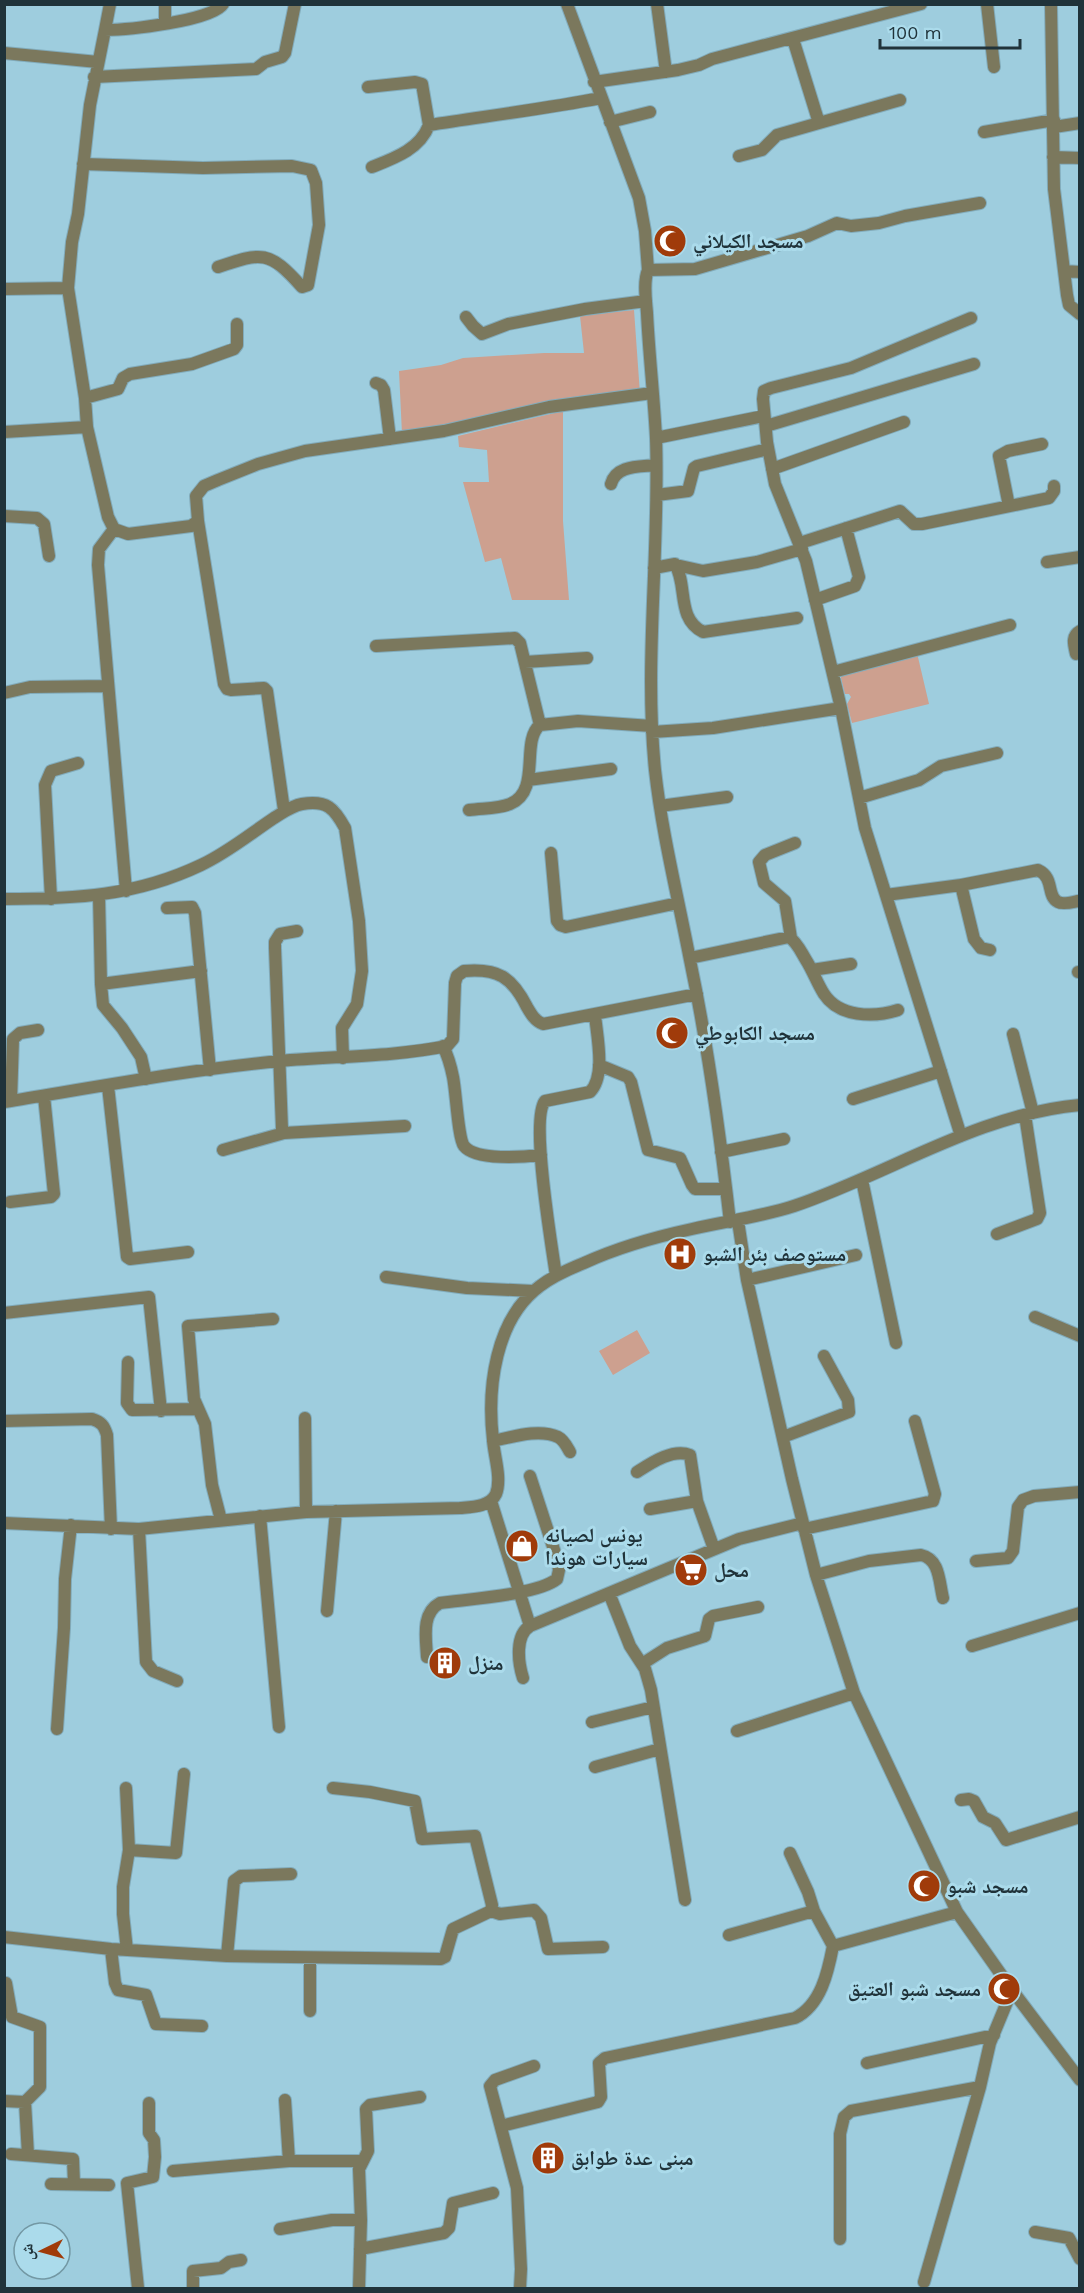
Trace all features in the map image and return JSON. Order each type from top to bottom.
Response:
[{"type":"street","points":[[110,4],[94,77],[68,288],[85,398],[87,427],[108,517],[114,529],[128,534],[176,529],[191,526],[198,521]]},
{"type":"street","points":[[165,4],[165,23]]},
{"type":"street","points":[[105,30],[184,20],[214,13],[223,4]]},
{"type":"street","points":[[94,77],[256,69],[265,62],[282,57],[285,53],[295,4]]},
{"type":"street","points":[[567,4],[594,82],[639,198],[645,231],[648,270],[646,301],[656,438],[657,495],[652,729],[660,806],[697,994],[726,1189],[816,1575],[854,1693],[957,1912],[1080,2080]]},
{"type":"street","points":[[657,4],[666,72]]},
{"type":"street","points":[[594,82],[690,68],[711,59],[921,4]]},
{"type":"street","points":[[987,4],[994,67]]},
{"type":"street","points":[[1051,4],[1054,189],[1069,305],[1080,314]]},
{"type":"street","points":[[793,39],[819,123]]},
{"type":"street","points":[[4,53],[98,62]]},
{"type":"street","points":[[368,87],[415,82],[422,84],[429,124],[423,138],[410,149],[372,167]]},
{"type":"street","points":[[429,124],[510,114],[601,98]]},
{"type":"street","points":[[739,156],[762,150],[777,135],[900,100]]},
{"type":"street","points":[[610,122],[650,112]]},
{"type":"street","points":[[984,132],[1054,123],[1080,123]]},
{"type":"street","points":[[1053,157],[1080,158]]},
{"type":"street","points":[[83,164],[203,168],[292,166],[311,170],[316,183],[319,225],[308,285],[303,286],[279,263],[262,256],[251,256],[218,267]]},
{"type":"street","points":[[648,270],[695,269],[808,236],[837,224],[851,226],[879,223],[905,216],[980,203]]},
{"type":"street","points":[[1064,271],[1080,272]]},
{"type":"street","points":[[4,289],[68,288]]},
{"type":"street","points":[[466,316],[482,334],[508,324],[585,309],[646,301]]},
{"type":"street","points":[[961,1136],[865,828],[841,708],[815,600],[801,546],[781,499],[772,469],[765,421],[764,392],[851,368],[971,318]]},
{"type":"street","points":[[85,398],[118,389],[123,378],[130,374],[192,364],[234,349],[237,345],[237,324]]},
{"type":"street","points":[[656,438],[765,421],[974,363]]},
{"type":"street","points":[[376,383],[384,390],[390,440]]},
{"type":"street","points":[[284,810],[267,691],[264,688],[231,690],[224,684],[198,521],[196,496],[199,490],[258,464],[305,451],[390,440],[497,421],[549,407],[652,393]]},
{"type":"street","points":[[772,469],[904,422]]},
{"type":"street","points":[[4,432],[87,427]]},
{"type":"street","points":[[1009,506],[999,456],[1008,451],[1042,444]]},
{"type":"street","points":[[657,495],[688,491],[697,465],[768,449]]},
{"type":"street","points":[[611,484],[612,478],[620,470],[656,465]]},
{"type":"street","points":[[654,568],[670,563],[703,572],[757,562],[846,528],[900,511],[914,524],[922,524],[1049,498],[1054,491],[1054,486]]},
{"type":"street","points":[[4,516],[37,518],[44,524],[49,556]]},
{"type":"street","points":[[815,600],[855,586],[858,582],[860,577],[846,528]]},
{"type":"street","points":[[114,529],[99,549],[98,565],[126,891]]},
{"type":"street","points":[[1047,562],[1080,557]]},
{"type":"street","points":[[676,565],[685,612],[696,628],[704,632],[797,618]]},
{"type":"street","points":[[833,672],[1010,625]]},
{"type":"street","points":[[1076,654],[1074,639],[1075,634],[1080,630]]},
{"type":"street","points":[[376,646],[511,637],[520,643],[540,725]]},
{"type":"street","points":[[525,662],[587,658]]},
{"type":"street","points":[[4,693],[30,687],[108,686]]},
{"type":"street","points":[[469,810],[509,804],[520,795],[528,780],[533,733],[540,725],[578,721],[652,729],[723,727],[841,708]]},
{"type":"street","points":[[859,798],[919,780],[941,766],[997,753]]},
{"type":"street","points":[[51,899],[45,785],[51,771],[78,763]]},
{"type":"street","points":[[528,780],[611,769]]},
{"type":"street","points":[[660,806],[728,797]]},
{"type":"street","points":[[4,899],[99,896],[143,887],[202,865],[284,810],[302,804],[326,804],[338,815],[345,828],[359,921],[362,971],[357,1005],[342,1028],[343,1058]]},
{"type":"street","points":[[795,843],[765,855],[760,858],[759,862],[764,883],[784,901],[791,938],[812,970],[824,994],[837,1007],[860,1014],[898,1010]]},
{"type":"street","points":[[551,853],[557,921],[560,925],[566,927],[678,903]]},
{"type":"street","points":[[886,895],[961,885],[1038,870],[1048,878],[1056,901],[1061,903],[1078,901]]},
{"type":"street","points":[[961,885],[974,939],[981,948],[990,950]]},
{"type":"street","points":[[99,896],[103,1005],[141,1057],[146,1079]]},
{"type":"street","points":[[166,908],[193,908],[210,1070]]},
{"type":"street","points":[[284,1133],[282,1129],[275,942],[280,934],[297,931]]},
{"type":"street","points":[[690,958],[791,938]]},
{"type":"street","points":[[812,970],[851,964]]},
{"type":"street","points":[[101,984],[201,971]]},
{"type":"street","points":[[38,1030],[20,1033],[13,1038],[8,1102],[210,1070],[280,1061],[343,1058],[423,1050],[443,1046],[452,1042],[454,982],[457,976],[464,971],[497,974],[508,978],[539,1022],[547,1023],[697,994]]},
{"type":"street","points":[[556,1276],[541,1155],[542,1106],[545,1101],[590,1092],[598,1080],[595,1015]]},
{"type":"street","points":[[997,1234],[1040,1216],[1029,1114],[1013,1034]]},
{"type":"street","points":[[443,1046],[453,1076],[461,1136],[465,1147],[491,1156],[541,1155]]},
{"type":"street","points":[[599,1065],[628,1077],[632,1082],[648,1150],[680,1158],[695,1189],[726,1189]]},
{"type":"street","points":[[853,1099],[941,1071]]},
{"type":"street","points":[[108,1086],[127,1257],[130,1259],[188,1252]]},
{"type":"street","points":[[10,1202],[51,1197],[54,1194],[44,1096]]},
{"type":"street","points":[[4,1530],[11,1523],[138,1529],[306,1512],[460,1508],[484,1504],[496,1493],[498,1482],[491,1400],[499,1351],[515,1311],[533,1292],[556,1276],[626,1246],[795,1205],[862,1180],[961,1136],[1029,1114],[1080,1105]]},
{"type":"street","points":[[223,1150],[284,1133],[405,1126]]},
{"type":"street","points":[[721,1152],[784,1139]]},
{"type":"street","points":[[862,1180],[896,1343]]},
{"type":"street","points":[[747,1280],[856,1255]]},
{"type":"street","points":[[386,1277],[467,1288],[533,1292]]},
{"type":"street","points":[[4,1313],[149,1297],[161,1410]]},
{"type":"street","points":[[1035,1317],[1080,1336]]},
{"type":"street","points":[[220,1520],[212,1485],[205,1424],[194,1400],[188,1326],[273,1319]]},
{"type":"street","points":[[783,1437],[849,1412],[848,1400],[824,1356]]},
{"type":"street","points":[[128,1362],[129,1407],[132,1410],[198,1409]]},
{"type":"street","points":[[305,1418],[306,1512]]},
{"type":"street","points":[[4,1420],[92,1419],[105,1426],[111,1529]]},
{"type":"street","points":[[523,1678],[519,1657],[522,1635],[530,1626],[739,1539],[933,1501],[935,1494],[915,1421]]},
{"type":"street","points":[[493,1441],[522,1435],[547,1434],[559,1437],[570,1452]]},
{"type":"street","points":[[637,1472],[658,1460],[679,1454],[688,1454],[692,1458],[697,1501],[714,1549]]},
{"type":"street","points":[[427,1657],[427,1618],[434,1606],[440,1603],[519,1592],[552,1583],[557,1579],[559,1570],[530,1476]]},
{"type":"street","points":[[976,1561],[1008,1558],[1013,1551],[1018,1507],[1023,1500],[1034,1496],[1080,1492]]},
{"type":"street","points":[[491,1500],[530,1626]]},
{"type":"street","points":[[650,1509],[697,1501]]},
{"type":"street","points":[[327,1611],[336,1511]]},
{"type":"street","points":[[260,1516],[279,1727]]},
{"type":"street","points":[[57,1729],[70,1526]]},
{"type":"street","points":[[138,1529],[146,1662],[153,1671],[177,1681]]},
{"type":"street","points":[[816,1575],[869,1560],[921,1555],[928,1557],[935,1564],[943,1598]]},
{"type":"street","points":[[609,1593],[630,1646],[642,1664],[649,1682],[685,1900]]},
{"type":"street","points":[[642,1664],[668,1648],[705,1636],[709,1619],[713,1616],[758,1607]]},
{"type":"street","points":[[972,1646],[1080,1613]]},
{"type":"street","points":[[737,1731],[854,1693]]},
{"type":"street","points":[[592,1722],[653,1707]]},
{"type":"street","points":[[595,1767],[660,1749]]},
{"type":"street","points":[[129,1850],[176,1853],[184,1774]]},
{"type":"street","points":[[126,1788],[129,1850],[123,1887],[123,1914],[127,1950]]},
{"type":"street","points":[[333,1788],[370,1791],[415,1801],[422,1839],[475,1836],[492,1905],[491,1911]]},
{"type":"street","points":[[961,1800],[974,1801],[983,1817],[995,1823],[1006,1840],[1080,1817]]},
{"type":"street","points":[[501,2126],[598,2102],[601,2097],[599,2063],[605,2058],[795,2018],[802,2014],[826,1982],[832,1946],[814,1911],[790,1853]]},
{"type":"street","points":[[227,1956],[234,1881],[241,1876],[291,1874]]},
{"type":"street","points":[[4,1937],[111,1949],[227,1956],[310,1959],[441,1959],[445,1957],[453,1929],[491,1911],[500,1914],[534,1910],[541,1918],[546,1946],[551,1950],[603,1947]]},
{"type":"street","points":[[729,1935],[814,1911]]},
{"type":"street","points":[[832,1946],[957,1912]]},
{"type":"street","points":[[111,1949],[118,1990],[147,1995],[156,2024],[202,2026]]},
{"type":"street","points":[[310,1959],[310,2011]]},
{"type":"street","points":[[4,2101],[25,2102],[40,2087],[40,2028],[12,2017],[6,1983]]},
{"type":"street","points":[[924,2282],[980,2087],[990,2043],[1012,1990]]},
{"type":"street","points":[[867,2063],[994,2035]]},
{"type":"street","points":[[520,2289],[517,2188],[491,2084],[534,2066]]},
{"type":"street","points":[[840,2239],[840,2134],[844,2117],[851,2112],[980,2087]]},
{"type":"street","points":[[359,2289],[361,2220],[359,2181],[361,2161],[368,2151],[368,2107],[420,2097]]},
{"type":"street","points":[[285,2100],[289,2161]]},
{"type":"street","points":[[25,2102],[28,2155]]},
{"type":"street","points":[[138,2289],[127,2183],[153,2177],[155,2157],[154,2140],[149,2133],[149,2103]]},
{"type":"street","points":[[11,2154],[73,2159],[74,2184]]},
{"type":"street","points":[[173,2171],[289,2161],[361,2161]]},
{"type":"street","points":[[51,2184],[109,2185]]},
{"type":"street","points":[[360,2249],[444,2233],[449,2228],[453,2204],[493,2193]]},
{"type":"street","points":[[280,2229],[332,2220],[361,2220]]},
{"type":"street","points":[[1035,2232],[1069,2238],[1080,2259]]},
{"type":"street","points":[[193,2289],[193,2271],[221,2268],[229,2262],[241,2260]]},
{"type":"shaded area","points":[[634,310],[640,394],[402,434],[399,371],[441,365],[463,358],[584,353],[580,316]]},
{"type":"shaded area","points":[[563,411],[563,521],[569,600],[512,600],[501,558],[485,562],[463,482],[489,482],[487,450],[459,447],[458,436]]},
{"type":"shaded area","points":[[917,653],[929,704],[852,723],[847,704],[851,697],[845,694],[840,674]]},
{"type":"shaded area","points":[[637,1330],[650,1353],[613,1375],[599,1351]]},
{"type":"place","name":"مسجد الكيلاني","points":[[670,241]]},
{"type":"place","name":"مسجد الكابوطي","points":[[672,1033]]},
{"type":"place","name":"مستوصف بئر الشبو","points":[[680,1254]]},
{"type":"place","name":"يونس لصيانه سيارات هوندا","points":[[522,1546]]},
{"type":"place","name":"محل","points":[[691,1570]]},
{"type":"place","name":"منزل","points":[[445,1663]]},
{"type":"place","name":"مسجد شبو","points":[[924,1886]]},
{"type":"place","name":"مسجد شبو العتيق","points":[[1004,1989]]},
{"type":"place","name":"مبنى عدة طوابق","points":[[548,2158]]}]
